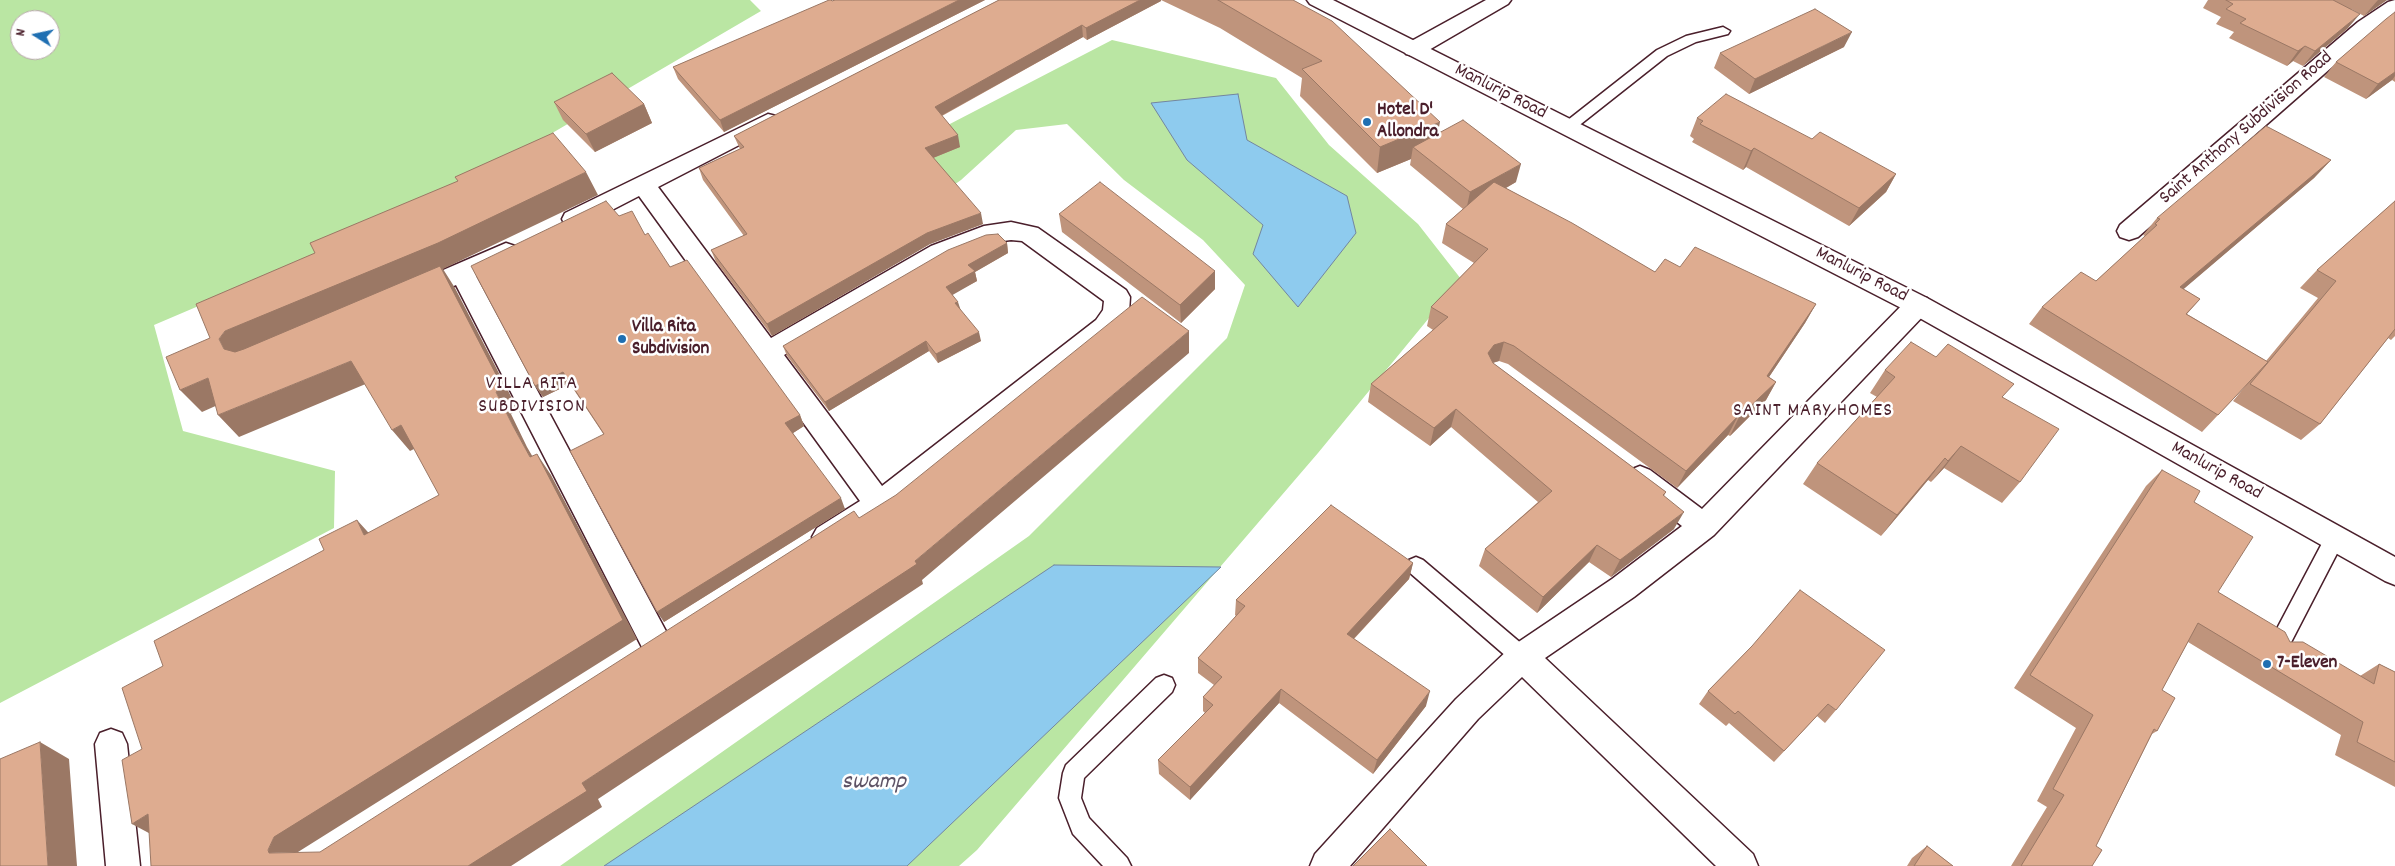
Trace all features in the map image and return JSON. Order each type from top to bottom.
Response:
[{"type":"street","name":"Manlurip Road","points":[[1317,0],[1918,305],[2395,572]]},
{"type":"street","points":[[1414,49],[1501,0]]},
{"type":"street","name":"Saint Anthony Subdivision Road","points":[[2129,230],[2356,22],[2395,6]]},
{"type":"street","points":[[557,227],[785,112]]},
{"type":"street","points":[[644,184],[769,351],[879,504]]},
{"type":"street","points":[[769,351],[940,252],[984,235],[1002,232],[1011,231],[1029,234],[1117,297],[1116,312],[1105,327],[879,504],[805,551]]},
{"type":"street","points":[[399,300],[523,244]]},
{"type":"street","points":[[462,273],[657,645]]},
{"type":"street","points":[[1327,866],[1467,709],[1522,657],[1622,588],[1704,526],[1918,305]]},
{"type":"street","points":[[1617,461],[1704,526]]},
{"type":"street","points":[[632,661],[681,629]]},
{"type":"street","points":[[1522,657],[1741,866]]},
{"type":"street","points":[[111,744],[123,866]]},
{"type":"lane","points":[[1567,127],[1662,53],[1691,39],[1723,31]]},
{"type":"lane","points":[[2278,647],[2335,538]]},
{"type":"lane","points":[[1416,566],[1522,657]]},
{"type":"lane","points":[[1119,866],[1081,826],[1070,798],[1074,773],[1164,685]]},
{"type":"green space","points":[[0,0],[750,0],[761,11],[412,215],[154,325],[183,431],[335,471],[334,528],[0,703]]},
{"type":"green space","points":[[1112,40],[1276,78],[1329,145],[1418,224],[1461,279],[1318,453],[977,850],[959,866],[560,866],[1029,536],[1227,338],[1245,285],[1203,240],[1124,180],[1067,124],[1016,130],[961,180],[911,215],[807,198]]},
{"type":"water","points":[[1238,94],[1247,140],[1347,196],[1356,233],[1298,307],[1253,254],[1263,225],[1187,160],[1151,103]]},
{"type":"water","name":"swamp","points":[[1054,565],[1221,567],[907,866],[604,866]]},
{"type":"building","points":[[829,0],[959,0],[720,120],[673,67]]},
{"type":"building","points":[[999,0],[1140,0],[1086,28],[1082,25],[935,107],[958,135],[925,148],[981,213],[927,233],[767,324],[711,250],[747,234],[699,168],[744,147],[734,136]]},
{"type":"building","points":[[1218,0],[1293,0],[1332,21],[1440,122],[1380,147],[1302,69],[1322,61]]},
{"type":"building","points":[[2226,0],[2333,0],[2360,14],[2315,51],[2305,46],[2298,51],[2240,23],[2246,19],[2226,9],[2233,4]]},
{"type":"building","points":[[1815,9],[1852,32],[1755,79],[1720,53]]},
{"type":"building","points":[[2395,12],[2395,72],[2378,84],[2336,62],[2386,19]]},
{"type":"building","points":[[612,73],[644,104],[586,134],[554,102]]},
{"type":"building","points":[[1726,94],[1812,139],[1820,132],[1896,174],[1859,208],[1754,148],[1751,151],[1700,124],[1703,121],[1697,118]]},
{"type":"building","points":[[1463,120],[1521,164],[1470,192],[1413,147]]},
{"type":"building","points":[[2266,126],[2331,160],[2180,287],[2200,299],[2186,314],[2268,362],[2218,415],[2042,307],[2081,272],[2096,281],[2157,225],[2155,224],[2160,219],[2157,218]]},
{"type":"building","points":[[553,133],[586,172],[438,243],[225,331],[219,339],[224,349],[235,352],[440,266],[503,388],[496,392],[513,426],[530,457],[537,454],[623,620],[274,837],[268,850],[269,853],[320,852],[854,511],[859,518],[896,495],[1142,297],[1189,331],[915,561],[917,564],[582,783],[587,791],[468,866],[151,866],[148,814],[132,824],[122,760],[142,749],[122,688],[163,666],[154,641],[324,550],[319,539],[357,520],[364,535],[439,495],[401,425],[392,430],[351,361],[218,415],[208,378],[180,390],[166,357],[210,338],[196,304],[315,253],[310,243],[458,181],[455,177]]},
{"type":"building","points":[[1100,182],[1215,271],[1180,305],[1059,214]]},
{"type":"building","points":[[1494,182],[1572,223],[1655,272],[1665,259],[1680,267],[1695,247],[1816,304],[1767,376],[1776,382],[1738,416],[1686,471],[1514,346],[1504,342],[1494,345],[1488,353],[1493,363],[1666,492],[1663,495],[1684,512],[1620,560],[1597,545],[1543,597],[1485,549],[1552,491],[1456,409],[1434,428],[1371,384],[1448,317],[1431,307],[1488,249],[1446,224]]},
{"type":"building","points":[[606,201],[619,216],[632,211],[645,235],[648,233],[670,267],[687,260],[800,415],[785,423],[841,498],[657,612],[570,451],[604,434],[563,372],[535,386],[471,266]]},
{"type":"building","points":[[2395,201],[2395,329],[2320,424],[2250,384],[2336,281],[2317,270]]},
{"type":"building","points":[[998,234],[1007,243],[968,265],[975,271],[946,287],[958,302],[955,303],[979,332],[936,354],[926,341],[825,402],[783,346],[948,250],[986,235]]},
{"type":"building","points":[[1911,342],[1936,357],[1948,344],[2014,384],[2002,397],[2059,429],[2020,482],[1961,446],[1948,461],[1945,458],[1897,515],[1817,463],[1895,377],[1885,370]]},
{"type":"building","points":[[2162,470],[2200,491],[2194,502],[2253,537],[2218,592],[2285,632],[2290,642],[2303,642],[2374,684],[2379,664],[2395,672],[2395,762],[2357,742],[2363,722],[2198,623],[2162,690],[2175,698],[2157,731],[2154,729],[2096,846],[2102,850],[2092,866],[2021,866],[2064,795],[2053,789],[2093,715],[2030,675]]},
{"type":"building","points":[[1331,505],[1413,563],[1347,634],[1430,691],[1377,760],[1281,689],[1190,787],[1158,760],[1213,705],[1203,697],[1222,677],[1198,658],[1245,606],[1236,600]]},
{"type":"building","points":[[1800,590],[1885,650],[1836,710],[1828,704],[1784,751],[1738,711],[1735,714],[1708,691],[1752,646]]},
{"type":"building","points":[[40,742],[48,866],[0,866],[0,759]]},
{"type":"building","points":[[1390,829],[1427,866],[1353,866]]},
{"type":"building","points":[[1927,846],[1953,866],[1914,866]]},
{"type":"place","name":"Hotel D' Allondra","points":[[1367,122]]},
{"type":"place","name":"Villa Rita Subdivision","points":[[622,339]]},
{"type":"place","name":"7-Eleven","points":[[2267,664]]},
{"type":"district","name":"VILLA RITA SUBDIVISION","points":[[532,396]]},
{"type":"district","name":"SAINT MARY HOMES","points":[[1813,412]]}]
